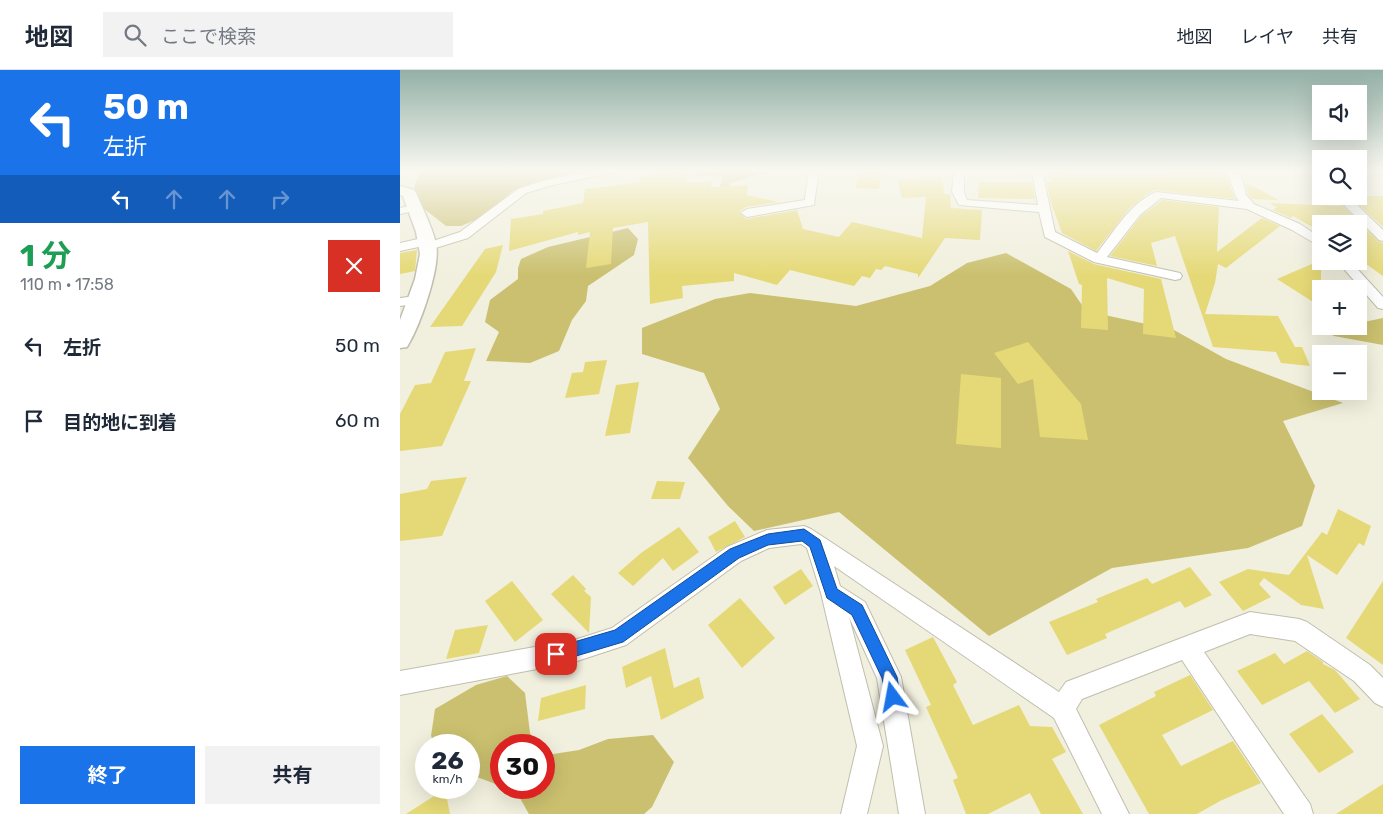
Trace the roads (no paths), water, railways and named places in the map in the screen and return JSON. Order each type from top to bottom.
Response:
[{"type":"street","points":[[400,247],[464,235],[504,206]]},
{"type":"street","points":[[747,213],[793,206]]},
{"type":"street","points":[[999,206],[1043,209]]},
{"type":"street","points":[[1042,206],[1049,234],[1099,259],[1175,276]]},
{"type":"street","points":[[1099,259],[1142,206]]},
{"type":"street","points":[[1250,206],[1296,227],[1312,237]]},
{"type":"street","points":[[1351,206],[1383,237]]},
{"type":"street","points":[[400,342],[408,301],[427,262],[428,243],[407,210]]},
{"type":"street","points":[[1351,270],[1383,305]]},
{"type":"street","points":[[400,683],[574,650],[618,636],[734,554],[768,539],[804,535],[1063,709],[1116,814]]},
{"type":"street","points":[[816,544],[832,593],[870,746],[854,814]]},
{"type":"street","points":[[832,593],[857,610],[889,677],[912,814]]},
{"type":"street","points":[[1063,709],[1074,690],[1250,623],[1299,630],[1362,673],[1383,695]]},
{"type":"street","points":[[1187,646],[1300,814]]}]
